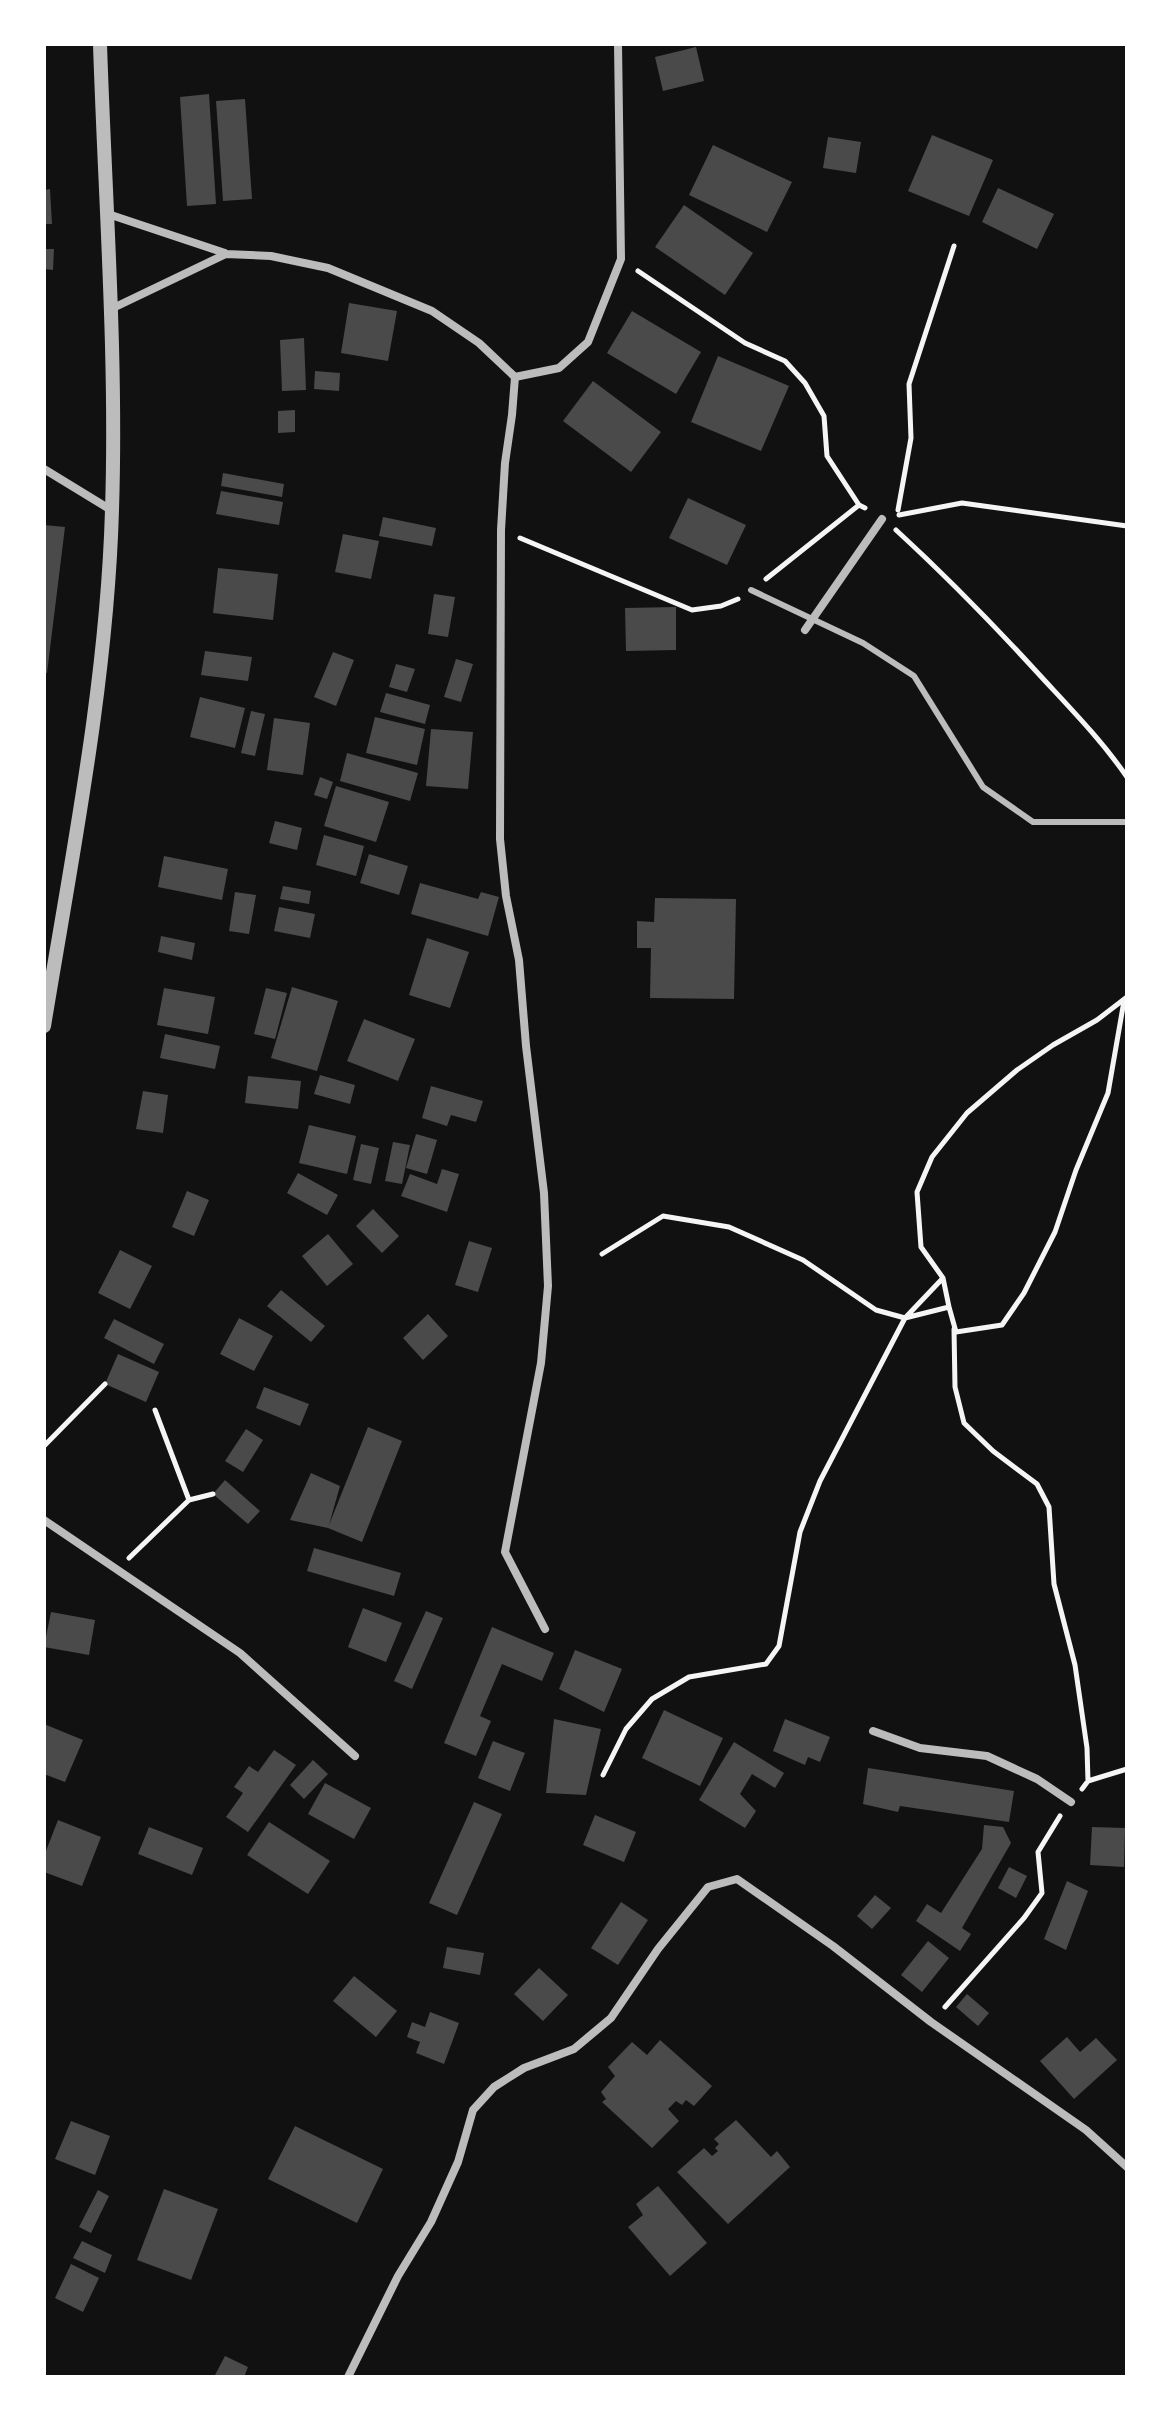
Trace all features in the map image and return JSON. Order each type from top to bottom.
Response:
[{"type":"street","points":[[44,1026],[98,692],[112,510],[111,309],[100,44]]},
{"type":"street","points":[[515,377],[559,368],[588,342],[621,259],[618,44]]},
{"type":"street","points":[[105,213],[226,254],[271,256],[328,268],[432,311],[479,343],[515,377]]},
{"type":"street","points":[[111,309],[226,254]]},
{"type":"street","points":[[515,377],[501,530],[500,839],[506,896],[519,960],[544,1193],[548,1286],[541,1363],[505,1552],[545,1629]]},
{"type":"street","points":[[44,469],[112,510]]},
{"type":"street","points":[[805,630],[882,519]]},
{"type":"street","points":[[44,1520],[240,1653],[355,1756]]},
{"type":"street","points":[[873,1731],[920,1748],[987,1756],[1037,1779],[1071,1802]]},
{"type":"street","points":[[348,2377],[398,2276],[431,2222],[458,2162],[473,2110],[494,2087],[524,2068],[574,2049],[611,2018],[658,1949],[708,1887],[737,1879],[833,1946],[931,2022],[1086,2130],[1127,2167]]},
{"type":"lane","points":[[751,590],[863,643],[914,676],[983,787],[1033,822],[1127,822]]},
{"type":"path","points":[[954,246],[909,384],[911,438],[898,515],[962,503],[1127,526]]},
{"type":"path","points":[[621,259],[745,343],[785,361],[805,383],[824,416],[827,456],[859,505]]},
{"type":"path","points":[[1088,1781],[1087,1748],[1075,1665],[1054,1584],[1049,1507],[1037,1484],[993,1451],[964,1423],[955,1387],[954,1333],[949,1307],[943,1278],[921,1247],[917,1192],[932,1157],[967,1113],[1017,1070],[1097,1020],[1125,998]]},
{"type":"path","points":[[949,1307],[956,1332],[1002,1325],[1024,1293],[1055,1232],[1076,1170],[1108,1093],[1125,998]]},
{"type":"path","points":[[602,1254],[663,1216],[729,1227],[803,1260],[876,1310],[905,1318],[949,1307]]},
{"type":"path","points":[[603,1775],[626,1729],[652,1699],[689,1677],[766,1664],[779,1646],[800,1532],[820,1481],[905,1318],[943,1278]]},
{"type":"path","points":[[44,1446],[105,1384]]},
{"type":"path","points":[[155,1410],[189,1500]]},
{"type":"path","points":[[117,1569],[189,1500],[213,1494]]},
{"type":"path","points":[[931,2022],[1024,1918],[1042,1893],[1038,1852],[1055,1822],[1088,1781],[1127,1769]]},
{"type":"building","points":[[696,47],[704,81],[663,91],[655,57]]},
{"type":"building","points":[[209,94],[216,204],[187,206],[180,97]]},
{"type":"building","points":[[245,99],[252,199],[223,201],[216,101]]},
{"type":"building","points":[[932,135],[993,160],[969,216],[908,191]]},
{"type":"building","points":[[828,137],[861,142],[856,173],[823,168]]},
{"type":"building","points":[[713,145],[792,182],[767,232],[689,195]]},
{"type":"building","points":[[998,188],[1054,214],[1037,249],[982,222]]},
{"type":"building","points":[[50,189],[52,224],[44,224],[44,190]]},
{"type":"building","points":[[684,205],[753,253],[725,295],[655,247]]},
{"type":"building","points":[[44,249],[54,249],[53,270],[44,269]]},
{"type":"building","points":[[349,303],[397,311],[388,361],[341,353]]},
{"type":"building","points":[[632,311],[701,352],[676,394],[607,353]]},
{"type":"building","points":[[304,338],[306,390],[282,391],[280,340]]},
{"type":"building","points":[[718,356],[789,386],[761,451],[691,422]]},
{"type":"building","points":[[315,371],[340,373],[339,391],[314,389]]},
{"type":"building","points":[[593,381],[661,432],[631,472],[563,421]]},
{"type":"building","points":[[295,410],[295,432],[278,433],[278,411]]},
{"type":"building","points":[[223,473],[284,484],[282,497],[221,486]]},
{"type":"building","points":[[221,491],[283,502],[279,525],[216,514]]},
{"type":"building","points":[[688,498],[746,525],[727,565],[669,538]]},
{"type":"building","points":[[383,517],[436,528],[432,546],[379,536]]},
{"type":"building","points":[[44,525],[65,527],[47,673],[44,673]]},
{"type":"building","points":[[343,534],[379,541],[371,579],[335,572]]},
{"type":"building","points":[[218,568],[278,574],[273,620],[213,613]]},
{"type":"building","points":[[434,594],[455,597],[448,637],[428,634]]},
{"type":"building","points":[[676,607],[676,650],[626,651],[625,608]]},
{"type":"building","points":[[205,651],[252,657],[248,681],[201,675]]},
{"type":"building","points":[[333,652],[354,660],[336,706],[314,697]]},
{"type":"building","points":[[456,659],[473,664],[461,702],[444,697]]},
{"type":"building","points":[[396,664],[415,669],[407,692],[389,687]]},
{"type":"building","points":[[386,693],[430,705],[425,724],[380,712]]},
{"type":"building","points":[[200,697],[245,708],[235,748],[190,737]]},
{"type":"building","points":[[251,711],[265,714],[255,756],[241,753]]},
{"type":"building","points":[[375,717],[425,729],[417,765],[366,753]]},
{"type":"building","points":[[274,718],[310,723],[303,775],[267,770]]},
{"type":"building","points":[[431,729],[473,732],[468,789],[426,786]]},
{"type":"building","points":[[347,753],[418,773],[410,801],[340,781]]},
{"type":"building","points":[[320,777],[333,782],[327,799],[314,795]]},
{"type":"building","points":[[336,786],[389,802],[376,842],[324,826]]},
{"type":"building","points":[[275,821],[302,828],[297,850],[269,843]]},
{"type":"building","points":[[324,835],[364,846],[356,876],[316,865]]},
{"type":"building","points":[[369,854],[408,866],[399,895],[360,883]]},
{"type":"building","points":[[164,856],[228,869],[222,900],[158,887]]},
{"type":"building","points":[[420,883],[478,899],[481,892],[499,897],[488,936],[411,914]]},
{"type":"building","points":[[283,886],[311,891],[309,904],[280,899]]},
{"type":"building","points":[[235,892],[256,895],[249,934],[229,931]]},
{"type":"building","points":[[655,898],[736,899],[734,999],[650,998],[651,948],[637,948],[637,921],[654,922]]},
{"type":"building","points":[[279,907],[315,914],[310,938],[274,931]]},
{"type":"building","points":[[161,936],[195,943],[192,960],[158,952]]},
{"type":"building","points":[[427,938],[469,952],[450,1008],[409,995]]},
{"type":"building","points":[[292,987],[338,1001],[317,1071],[271,1058]]},
{"type":"building","points":[[164,988],[215,997],[208,1034],[157,1025]]},
{"type":"building","points":[[266,988],[287,993],[275,1039],[254,1034]]},
{"type":"building","points":[[364,1019],[415,1039],[398,1081],[347,1061]]},
{"type":"building","points":[[165,1034],[220,1046],[215,1069],[160,1058]]},
{"type":"building","points":[[320,1075],[355,1085],[350,1104],[314,1094]]},
{"type":"building","points":[[248,1076],[301,1081],[298,1109],[245,1103]]},
{"type":"building","points":[[431,1086],[483,1101],[476,1122],[451,1115],[447,1126],[422,1118]]},
{"type":"building","points":[[143,1091],[168,1095],[163,1133],[136,1129]]},
{"type":"building","points":[[309,1125],[356,1136],[347,1174],[299,1163]]},
{"type":"building","points":[[416,1134],[437,1140],[427,1174],[406,1168]]},
{"type":"building","points":[[393,1142],[410,1145],[402,1184],[385,1181]]},
{"type":"building","points":[[361,1144],[379,1148],[371,1184],[353,1180]]},
{"type":"building","points":[[442,1169],[459,1174],[447,1212],[401,1196],[410,1174],[437,1184]]},
{"type":"building","points":[[298,1173],[338,1195],[327,1215],[287,1193]]},
{"type":"building","points":[[187,1191],[209,1200],[194,1236],[172,1227]]},
{"type":"building","points":[[373,1209],[399,1236],[382,1253],[356,1226]]},
{"type":"building","points":[[328,1234],[353,1264],[327,1286],[302,1256]]},
{"type":"building","points":[[469,1241],[492,1248],[478,1292],[455,1285]]},
{"type":"building","points":[[120,1250],[152,1266],[130,1309],[98,1293]]},
{"type":"building","points":[[281,1290],[325,1326],[311,1342],[267,1306]]},
{"type":"building","points":[[428,1314],[448,1336],[423,1360],[403,1338]]},
{"type":"building","points":[[239,1318],[273,1336],[254,1371],[220,1354]]},
{"type":"building","points":[[114,1319],[164,1344],[154,1364],[104,1338]]},
{"type":"building","points":[[118,1354],[159,1372],[146,1402],[105,1384]]},
{"type":"building","points":[[264,1387],[309,1404],[300,1426],[256,1408]]},
{"type":"building","points":[[368,1427],[402,1441],[362,1542],[328,1528],[290,1520],[311,1473],[340,1486],[329,1525]]},
{"type":"building","points":[[246,1429],[263,1440],[243,1472],[225,1461]]},
{"type":"building","points":[[225,1480],[260,1511],[248,1524],[213,1494]]},
{"type":"building","points":[[314,1548],[401,1573],[394,1596],[307,1571]]},
{"type":"building","points":[[363,1608],[402,1623],[386,1662],[348,1647]]},
{"type":"building","points":[[426,1611],[443,1618],[412,1689],[394,1681]]},
{"type":"building","points":[[51,1612],[95,1620],[89,1655],[44,1647]]},
{"type":"building","points":[[492,1627],[554,1653],[542,1681],[502,1664],[480,1716],[491,1721],[476,1756],[444,1743]]},
{"type":"building","points":[[575,1650],[622,1669],[604,1712],[559,1689]]},
{"type":"building","points":[[664,1710],[723,1738],[700,1786],[642,1758]]},
{"type":"building","points":[[554,1719],[601,1729],[586,1795],[546,1793]]},
{"type":"building","points":[[785,1719],[830,1737],[820,1762],[808,1757],[805,1765],[773,1751]]},
{"type":"building","points":[[44,1724],[83,1740],[65,1782],[44,1774]]},
{"type":"building","points":[[493,1741],[525,1753],[510,1791],[478,1778]]},
{"type":"building","points":[[734,1742],[784,1773],[775,1788],[752,1774],[740,1794],[756,1811],[745,1828],[699,1800]]},
{"type":"building","points":[[274,1750],[296,1765],[248,1832],[226,1817],[243,1793],[234,1787],[249,1766],[258,1772]]},
{"type":"building","points":[[313,1760],[328,1774],[304,1799],[290,1785]]},
{"type":"building","points":[[868,1768],[1014,1791],[1009,1822],[900,1806],[898,1812],[863,1804]]},
{"type":"building","points":[[325,1783],[371,1808],[354,1839],[308,1814]]},
{"type":"building","points":[[474,1802],[502,1814],[457,1915],[429,1903]]},
{"type":"building","points":[[595,1815],[636,1832],[624,1862],[583,1845]]},
{"type":"building","points":[[58,1820],[101,1837],[82,1886],[44,1872],[44,1856]]},
{"type":"building","points":[[269,1822],[330,1861],[308,1894],[247,1855]]},
{"type":"building","points":[[984,1825],[1003,1827],[1011,1843],[962,1928],[971,1934],[960,1951],[916,1921],[927,1904],[941,1913],[982,1849]]},
{"type":"building","points":[[149,1827],[203,1848],[192,1875],[138,1854]]},
{"type":"building","points":[[1092,1827],[1125,1828],[1124,1867],[1090,1865]]},
{"type":"building","points":[[1009,1867],[1027,1876],[1016,1898],[998,1888]]},
{"type":"building","points":[[1067,1881],[1088,1891],[1066,1950],[1044,1939]]},
{"type":"building","points":[[875,1895],[891,1908],[872,1929],[857,1916]]},
{"type":"building","points":[[621,1902],[648,1920],[618,1965],[591,1948]]},
{"type":"building","points":[[928,1941],[949,1958],[922,1992],[901,1975]]},
{"type":"building","points":[[447,1947],[484,1953],[480,1975],[443,1968]]},
{"type":"building","points":[[539,1968],[568,1995],[543,2021],[514,1994]]},
{"type":"building","points":[[354,1976],[397,2011],[376,2037],[333,2001]]},
{"type":"building","points":[[967,1994],[989,2013],[978,2026],[956,2007]]},
{"type":"building","points":[[430,2012],[459,2023],[444,2064],[416,2053],[420,2042],[407,2037],[412,2022],[425,2027]]},
{"type":"building","points":[[1067,2037],[1080,2052],[1096,2038],[1117,2060],[1074,2099],[1040,2061]]},
{"type":"building","points":[[660,2040],[712,2086],[694,2106],[686,2100],[682,2105],[676,2101],[668,2109],[679,2121],[652,2148],[602,2102],[606,2099],[601,2092],[615,2076],[608,2067],[632,2042],[647,2055]]},
{"type":"building","points":[[736,2120],[771,2157],[777,2151],[790,2167],[728,2224],[677,2172],[704,2148],[712,2156],[718,2151],[715,2148],[719,2144],[714,2139]]},
{"type":"building","points":[[71,2121],[110,2136],[95,2175],[55,2159]]},
{"type":"building","points":[[295,2126],[383,2169],[357,2223],[268,2179]]},
{"type":"building","points":[[658,2186],[707,2243],[670,2276],[628,2227],[643,2215],[636,2204]]},
{"type":"building","points":[[164,2189],[218,2209],[191,2280],[137,2260]]},
{"type":"building","points":[[98,2190],[109,2196],[91,2233],[79,2227]]},
{"type":"building","points":[[82,2241],[112,2255],[105,2273],[73,2258]]},
{"type":"building","points":[[71,2264],[99,2278],[83,2312],[55,2298]]},
{"type":"building","points":[[225,2356],[248,2367],[244,2377],[214,2377]]}]
